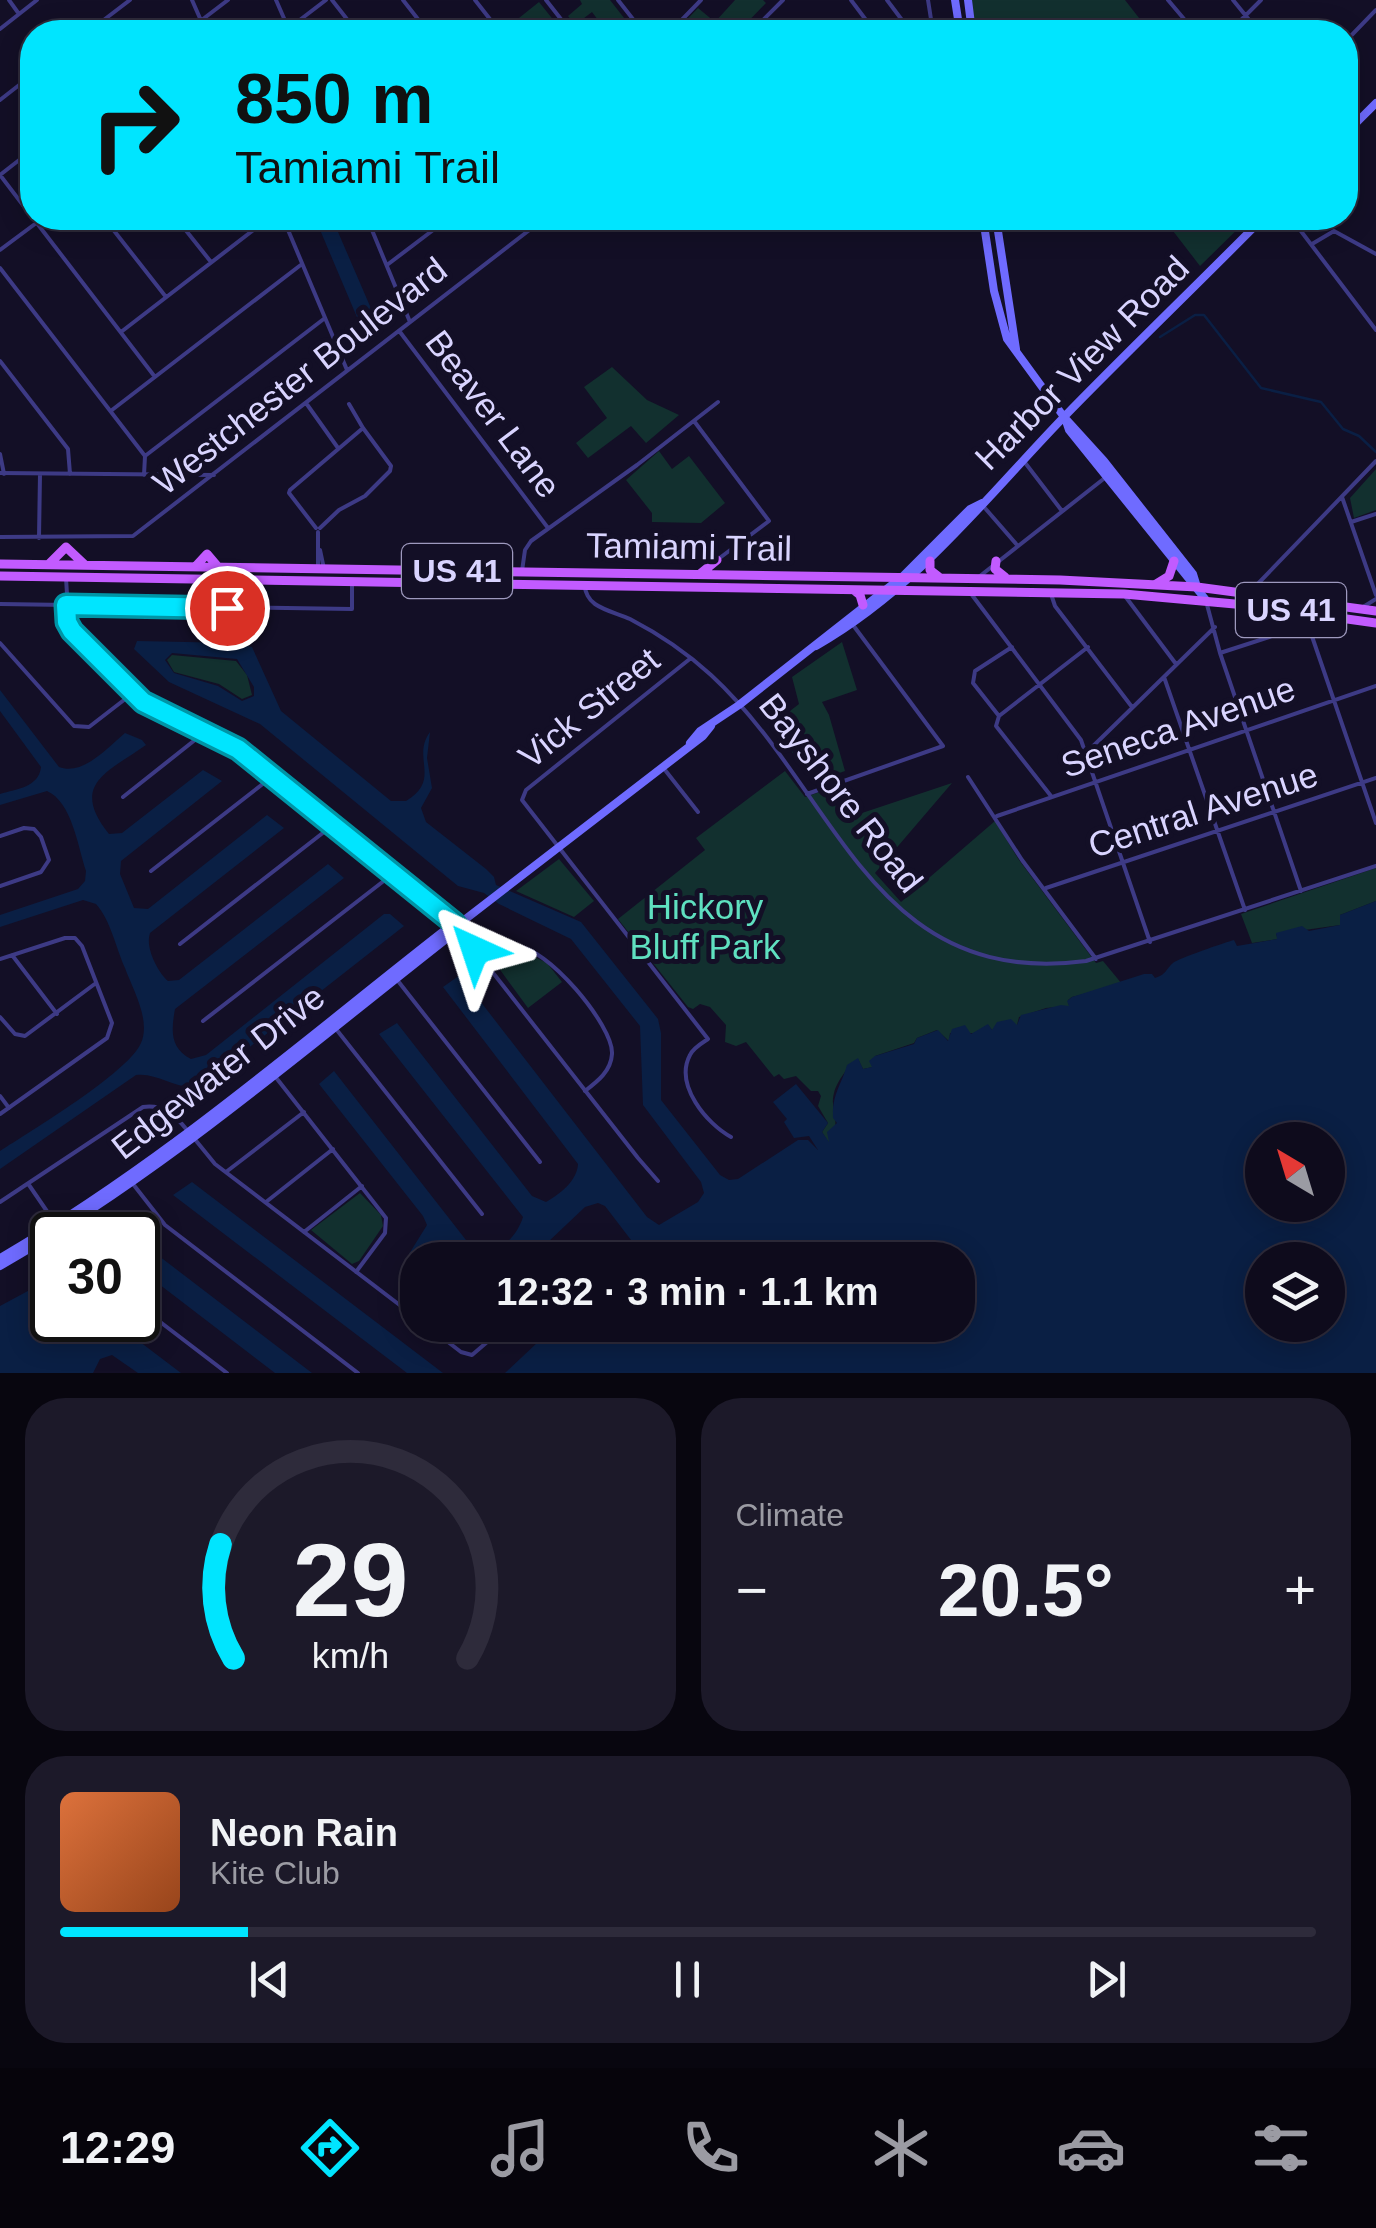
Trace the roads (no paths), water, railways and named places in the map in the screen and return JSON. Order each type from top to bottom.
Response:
[{"type":"main road","points":[[1358,121],[1376,103]]},
{"type":"main road","points":[[985,230],[994,295],[1007,339],[1206,600]]},
{"type":"main road","points":[[998,230],[1016,350]]},
{"type":"main road","name":"Harbor View Road","points":[[883,590],[930,561],[1064,417],[1251,230]]},
{"type":"main road","points":[[988,251],[999,287],[1006,291]]},
{"type":"main road","points":[[994,295],[1003,302],[1010,318]]},
{"type":"main road","points":[[1064,417],[1070,431],[1106,477],[1193,574],[1197,588]]},
{"type":"main road","name":"Harbor View Road","points":[[896,590],[970,509],[982,504]]},
{"type":"main road","points":[[46,565],[66,542],[87,566]]},
{"type":"main road","points":[[700,574],[717,560]]},
{"type":"main road","points":[[694,586],[710,580],[717,560]]},
{"type":"main road","points":[[930,561],[930,570],[941,578]]},
{"type":"main road","points":[[996,561],[995,569],[1007,578]]},
{"type":"main road","points":[[1156,584],[1169,576],[1174,561]]},
{"type":"main road","name":"Tamiami Trail","points":[[0,564],[1074,580],[1250,593],[1376,611]]},
{"type":"main road","points":[[328,581],[350,569]]},
{"type":"main road","points":[[352,582],[378,570]]},
{"type":"main road","points":[[720,587],[740,575]]},
{"type":"main road","name":"Tamiami Trail","points":[[0,576],[1124,594],[1206,600],[1376,623]]},
{"type":"main road","points":[[1050,592],[1074,580]]},
{"type":"main road","points":[[853,589],[863,606]]},
{"type":"main road","name":"Edgewater Drive","points":[[85,1212],[703,736],[883,590]]},
{"type":"main road","name":"Edgewater Drive","points":[[816,646],[853,625],[896,590]]},
{"type":"main road","name":"Edgewater Drive","points":[[0,1258],[30,1244]]},
{"type":"main road","name":"Edgewater Drive","points":[[0,1266],[30,1248]]},
{"type":"street","points":[[9,0],[20,14]]},
{"type":"street","points":[[0,28],[37,0]]},
{"type":"street","points":[[104,20],[130,0]]},
{"type":"street","points":[[202,20],[228,0]]},
{"type":"street","points":[[303,20],[329,0],[346,20]]},
{"type":"street","points":[[475,0],[491,20]]},
{"type":"street","points":[[546,0],[562,20]]},
{"type":"street","points":[[618,0],[634,20]]},
{"type":"street","points":[[690,0],[694,7]]},
{"type":"street","points":[[682,20],[701,0]]},
{"type":"street","points":[[770,0],[777,6]]},
{"type":"street","points":[[763,20],[783,0]]},
{"type":"street","points":[[886,0],[902,20]]},
{"type":"street","points":[[1168,0],[1185,20]]},
{"type":"street","points":[[1233,0],[1249,20]]},
{"type":"street","points":[[1242,20],[1261,0]]},
{"type":"street","points":[[1358,29],[1376,10]]},
{"type":"street","points":[[0,100],[20,84]]},
{"type":"street","points":[[20,159],[0,175],[20,201]]},
{"type":"street","points":[[0,250],[22,230]]},
{"type":"street","points":[[42,230],[155,376]]},
{"type":"street","points":[[113,230],[166,297]]},
{"type":"street","points":[[185,230],[210,262]]},
{"type":"street","points":[[120,332],[253,230]]},
{"type":"street","points":[[288,230],[347,370]]},
{"type":"street","points":[[372,230],[410,322]]},
{"type":"street","points":[[387,265],[433,230]]},
{"type":"street","name":"Westchester Boulevard","points":[[66,542],[133,536],[529,230]]},
{"type":"street","points":[[1301,230],[1376,330]]},
{"type":"street","points":[[1312,244],[1334,231],[1376,254]]},
{"type":"street","points":[[110,411],[302,264]]},
{"type":"street","points":[[0,268],[145,456],[144,476]]},
{"type":"street","points":[[145,456],[325,318]]},
{"type":"street","name":"Beaver Lane","points":[[399,330],[548,528]]},
{"type":"street","points":[[0,361],[68,449],[70,474]]},
{"type":"street","points":[[522,584],[528,544],[718,402]]},
{"type":"street","points":[[306,403],[338,448]]},
{"type":"street","points":[[318,530],[390,471],[391,466],[349,404]]},
{"type":"street","points":[[694,420],[769,521],[717,560]]},
{"type":"street","points":[[321,569],[318,530],[289,493],[362,428]]},
{"type":"street","points":[[0,454],[2,474],[214,475]]},
{"type":"street","points":[[1023,460],[1062,511]]},
{"type":"street","points":[[1250,593],[1376,462]]},
{"type":"street","points":[[39,538],[40,474]]},
{"type":"street","points":[[979,578],[1106,477]]},
{"type":"street","points":[[1342,497],[1376,597],[1360,608]]},
{"type":"street","points":[[982,504],[1016,546]]},
{"type":"street","points":[[1352,522],[1376,514]]},
{"type":"street","points":[[0,537],[66,542],[67,622],[134,693],[152,708],[234,746],[459,924],[488,968],[658,1180]]},
{"type":"street","points":[[0,604],[352,609],[352,582]]},
{"type":"street","name":"Bayshore Road","points":[[584,585],[594,604],[642,626],[691,658],[740,705],[882,892],[905,915],[940,938],[983,956],[1055,965],[1096,958],[1376,866]]},
{"type":"street","points":[[969,590],[1082,740],[1150,942]]},
{"type":"street","points":[[1050,592],[1056,606],[1132,707]]},
{"type":"street","points":[[1124,594],[1176,664]]},
{"type":"street","points":[[1206,600],[1300,891]]},
{"type":"street","points":[[1304,612],[1376,823]]},
{"type":"street","points":[[1220,653],[1308,624]]},
{"type":"street","points":[[807,794],[943,746],[853,625]]},
{"type":"street","points":[[1086,753],[1215,627]]},
{"type":"street","points":[[0,643],[74,726],[89,726],[134,693]]},
{"type":"street","points":[[999,716],[972,676],[1012,647]]},
{"type":"street","points":[[1051,796],[996,726],[999,716],[1088,647]]},
{"type":"street","name":"Vick Street","points":[[691,658],[526,790],[524,805],[708,1038],[690,1054],[688,1088],[719,1130],[731,1137]]},
{"type":"street","points":[[1164,678],[1245,910]]},
{"type":"street","name":"Seneca Avenue","points":[[997,816],[1376,686]]},
{"type":"street","points":[[123,797],[206,732]]},
{"type":"street","points":[[662,766],[698,812]]},
{"type":"street","points":[[152,871],[273,776]]},
{"type":"street","points":[[968,776],[1022,860],[1096,958]]},
{"type":"street","name":"Central Avenue","points":[[1046,888],[1376,778]]},
{"type":"street","points":[[180,944],[334,824]]},
{"type":"street","points":[[0,836],[34,829],[49,860],[41,872],[0,886]]},
{"type":"street","points":[[204,1021],[394,873]]},
{"type":"street","points":[[0,959],[75,938],[82,946],[112,1024],[110,1034],[0,1114]]},
{"type":"street","points":[[488,968],[516,947],[532,949],[553,963],[604,1027],[612,1043],[611,1061],[602,1076],[585,1091]]},
{"type":"street","points":[[12,955],[57,1014]]},
{"type":"street","points":[[393,976],[540,1162]]},
{"type":"street","points":[[0,1017],[15,1034],[25,1036],[96,983]]},
{"type":"street","points":[[332,1023],[482,1214]]},
{"type":"street","points":[[271,1071],[383,1214],[386,1228],[356,1272]]},
{"type":"street","points":[[0,1096],[9,1108]]},
{"type":"street","points":[[0,1202],[142,1107],[154,1106],[170,1112],[211,1160],[400,1305]]},
{"type":"street","points":[[226,1172],[304,1112]]},
{"type":"street","points":[[265,1202],[333,1149]]},
{"type":"street","points":[[130,1180],[164,1225],[358,1373]]},
{"type":"street","points":[[29,1185],[48,1212]]},
{"type":"street","points":[[304,1232],[362,1186]]},
{"type":"street","points":[[160,1322],[227,1373]]},
{"type":"street","points":[[448,1342],[472,1355],[487,1342]]},
{"type":"water","points":[[320,230],[337,230],[380,333],[369,337],[362,329]]},
{"type":"water","points":[[137,641],[235,643],[252,647],[281,711],[391,801],[406,801],[422,785],[423,751],[430,732],[427,758],[432,788],[421,808],[426,822],[486,869],[496,885],[581,922],[658,1019],[661,1100],[720,1175],[729,1180],[738,1179],[798,1140],[808,1140],[818,1150],[809,1136],[794,1138],[784,1122],[787,1119],[773,1102],[796,1084],[828,1123],[822,1132],[829,1142],[827,1132],[837,1123],[833,1110],[837,1090],[847,1065],[858,1058],[863,1069],[872,1067],[869,1061],[875,1056],[914,1044],[917,1038],[938,1030],[948,1041],[952,1029],[965,1025],[971,1034],[988,1024],[992,1030],[997,1022],[1011,1019],[1017,1025],[1021,1015],[1069,1006],[1067,1001],[1072,997],[1144,974],[1155,978],[1176,961],[1229,941],[1234,940],[1237,946],[1277,939],[1276,933],[1302,926],[1309,931],[1340,925],[1340,915],[1376,901],[1376,1373],[505,1373],[538,1342],[975,1342],[975,1242],[631,1242],[605,1206],[598,1203],[585,1207],[548,1242],[507,1242],[523,1217],[379,1034],[397,1023],[532,1196],[546,1202],[557,1195],[571,1181],[578,1164],[443,987],[460,975],[647,1217],[659,1225],[698,1202],[704,1193],[701,1182],[643,1105],[640,1026],[571,939],[484,893],[458,886],[260,724],[169,682],[134,649]],"holes":[[[172,653],[237,659],[254,687],[254,696],[242,701],[218,686],[174,673],[165,660]]]},
{"type":"water","points":[[0,690],[59,767],[86,764],[125,733],[146,745],[107,772],[93,791],[98,817],[109,834],[122,833],[203,770],[222,781],[121,861],[120,874],[134,908],[148,909],[267,815],[284,828],[150,933],[153,959],[168,981],[179,980],[328,864],[344,878],[175,1009],[174,1038],[184,1055],[191,1059],[206,1055],[384,914],[390,914],[404,926],[200,1086],[136,1075],[0,1169],[0,1151],[76,1101],[133,1055],[141,1043],[144,1025],[113,935],[96,904],[83,900],[0,927],[0,915],[78,889],[85,881],[86,871],[73,826],[56,797],[47,791],[0,805],[0,794],[32,783],[41,767],[0,711]]},
{"type":"water","points":[[334,1071],[468,1242],[416,1242],[427,1225],[423,1216],[319,1084]]},
{"type":"water","points":[[192,1182],[443,1373],[407,1373],[173,1195]]},
{"type":"water","points":[[160,1257],[312,1373],[275,1373],[160,1285]]},
{"type":"water","points":[[30,1290],[30,1342],[140,1342],[181,1373],[138,1373],[112,1355],[100,1359],[93,1373],[0,1373],[0,1306]]},
{"type":"waterway","points":[[1160,337],[1195,315],[1204,315],[1261,388],[1321,402],[1343,429],[1359,436],[1376,452]]},
{"type":"park label","name":"Hickory Bluff Park","points":[[705,927]]}]
